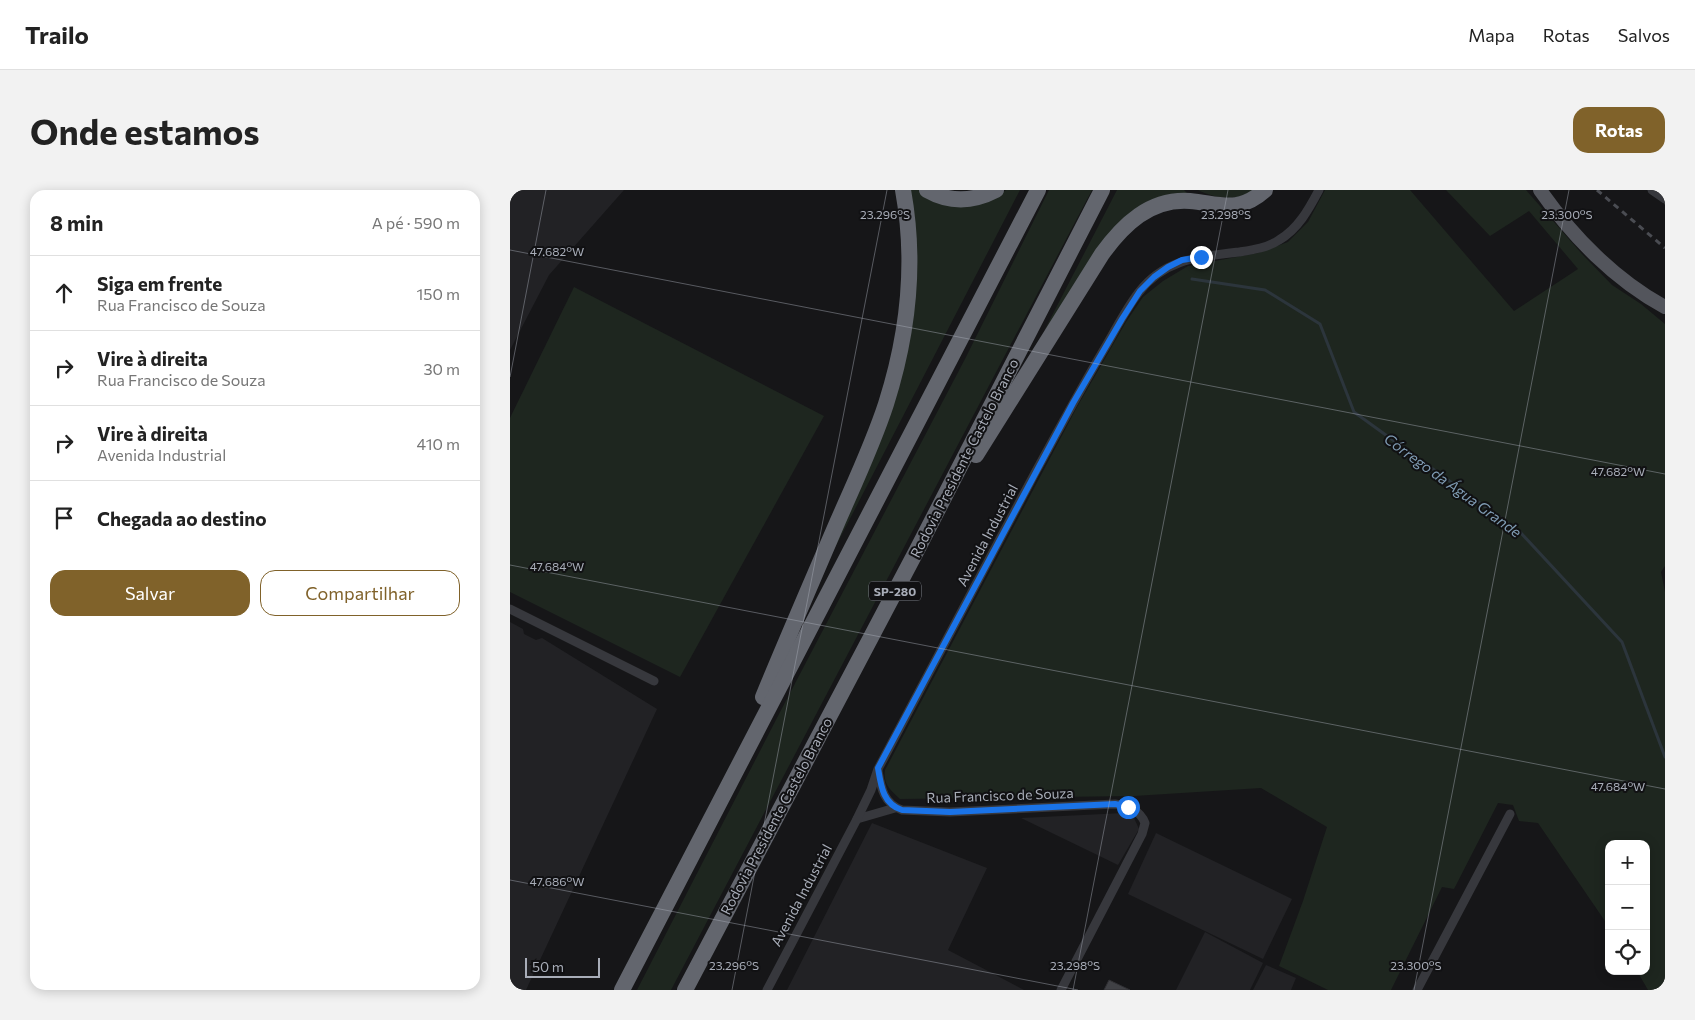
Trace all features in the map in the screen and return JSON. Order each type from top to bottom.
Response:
[{"type":"highway","points":[[724,792],[775,668],[863,465],[886,404],[899,356],[908,293],[908,214],[903,190]]},
{"type":"highway","points":[[927,190],[937,195],[964,200],[987,195],[996,190]]},
{"type":"highway","points":[[622,990],[1038,190]]},
{"type":"highway","name":"Rodovia Presidente Castelo Branco","points":[[685,990],[917,550],[1102,190]]},
{"type":"highway","points":[[1193,190],[1209,198],[1223,201],[1250,200]]},
{"type":"highway","points":[[917,550],[1097,263],[1123,228],[1145,211],[1164,204],[1189,201],[1234,206],[1241,205],[1266,190]]},
{"type":"main road","points":[[1540,190],[1578,240],[1616,273],[1665,307]]},
{"type":"street","name":"Avenida Industrial","points":[[767,990],[857,819],[871,790],[878,768],[1073,403],[1140,291],[1154,277],[1182,260],[1248,250],[1266,246],[1277,241],[1293,229],[1309,208],[1319,190]]},
{"type":"street","points":[[1652,190],[1665,199]]},
{"type":"street","points":[[510,609],[654,681]]},
{"type":"street","points":[[857,819],[895,808],[885,798],[878,768]]},
{"type":"street","name":"Rua Francisco de Souza","points":[[895,808],[913,811],[950,812],[1115,804],[1134,810],[1144,820],[1145,825],[1142,834],[1061,990]]},
{"type":"street","points":[[1416,990],[1510,814]]},
{"type":"shaded area","points":[[510,190],[624,190],[549,275],[510,350]]},
{"type":"shaded area","points":[[908,190],[919,190],[926,196],[996,197],[1006,190],[1020,190],[826,565],[903,359]]},
{"type":"shaded area","points":[[1049,190],[1092,190],[671,990],[637,990],[965,359]]},
{"type":"shaded area","points":[[1117,190],[1184,190],[1189,195],[1153,201],[1044,331]]},
{"type":"shaded area","points":[[1198,190],[1257,190],[1243,196],[1228,198]]},
{"type":"shaded area","points":[[1325,190],[1410,190],[1514,311],[1578,269],[1529,211],[1490,236],[1446,190],[1526,190],[1612,285],[1641,304],[1665,324],[1665,566],[1661,572],[1665,592],[1665,990],[1648,990],[1639,975],[1650,975],[1650,840],[1605,840],[1605,921],[1538,823],[1519,821],[1513,805],[1498,803],[1454,889],[1442,887],[1391,990],[1328,990],[1279,966],[1327,827],[1261,788],[1134,796],[900,799],[890,790],[886,783],[885,770],[1077,407],[1126,322],[1143,297],[1163,281],[1188,266],[1258,253],[1288,242],[1308,222]]},
{"type":"shaded area","points":[[574,287],[824,416],[680,677],[510,592],[510,418]]},
{"type":"shaded area","points":[[510,622],[523,629],[524,634],[536,640],[542,638],[657,709],[526,990],[510,990]]},
{"type":"shaded area","points":[[1124,813],[1134,818],[1139,829],[1118,865],[1021,818]]},
{"type":"shaded area","points":[[872,823],[987,868],[948,950],[1024,990],[787,990]]},
{"type":"shaded area","points":[[1156,833],[1292,899],[1263,959],[1128,894]]},
{"type":"shaded area","points":[[1205,932],[1263,963],[1250,990],[1176,990]]},
{"type":"shaded area","points":[[1266,965],[1296,978],[1291,990],[1253,990]]},
{"type":"building","points":[[1109,980],[1130,990],[1104,990]]},
{"type":"waterway","name":"Córrego da Água Grande","points":[[1192,279],[1265,290],[1320,324],[1354,412],[1520,532],[1622,642],[1665,757]]},
{"type":"railway","points":[[1597,190],[1665,248]]},
{"type":"route","points":[[1128,807],[1115,804],[950,812],[902,810],[895,808],[885,798],[880,784],[878,768],[1073,403],[1122,319],[1140,291],[1154,277],[1182,260],[1201,257]]}]
